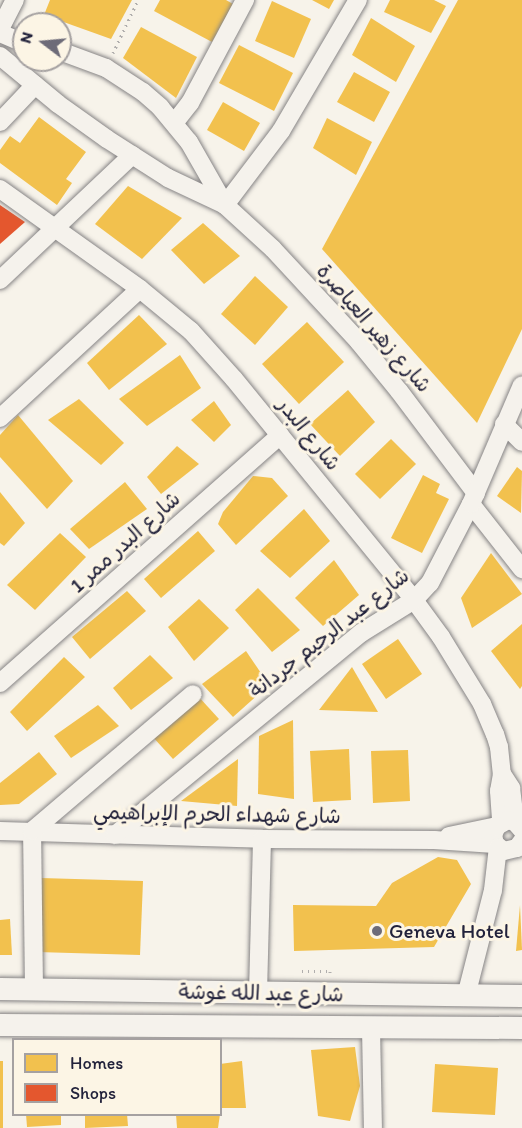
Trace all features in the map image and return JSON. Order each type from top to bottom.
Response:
[{"type":"main road","name":"شارع عبد الله غوشة","points":[[0,989],[522,996]]},
{"type":"main road","name":"شارع عبد الله غوشة","points":[[0,1025],[522,1028]]},
{"type":"street","points":[[0,29],[15,0]]},
{"type":"street","points":[[175,122],[190,103],[245,0]]},
{"type":"street","points":[[225,205],[281,131],[358,0]]},
{"type":"street","name":"شارع زهير العياصرة","points":[[72,55],[106,68],[143,92],[175,122],[202,162],[225,205]]},
{"type":"street","name":"شارع زهير العياصرة","points":[[0,56],[82,122],[168,178],[225,205],[273,249],[359,342],[406,399],[522,569]]},
{"type":"street","points":[[0,122],[35,85]]},
{"type":"street","points":[[0,280],[132,155]]},
{"type":"street","name":"شارع البدر","points":[[0,189],[170,312],[212,353],[414,600],[441,637],[482,705],[499,747],[502,774],[511,788],[512,836],[493,890],[466,996]]},
{"type":"street","points":[[0,418],[140,289]]},
{"type":"street","name":"شارع عبد الرحيم جردانة","points":[[115,835],[361,633],[414,600],[430,583],[473,498],[522,385]]},
{"type":"street","points":[[504,424],[522,442]]},
{"type":"street","name":"شارع البدر ممر 1","points":[[0,683],[280,435]]},
{"type":"street","points":[[34,989],[32,831],[193,693]]},
{"type":"street","name":"شارع شهداء الحرم الإبراهيمي","points":[[0,831],[262,839],[434,840],[512,836]]},
{"type":"street","points":[[258,993],[262,839]]},
{"type":"street","points":[[371,1028],[374,1128]]},
{"type":"path","points":[[106,68],[138,0]]},
{"type":"path","points":[[302,971],[330,971]]},
{"type":"building: Homes","points":[[50,0],[132,0],[111,39],[72,25],[72,12],[45,12]]},
{"type":"building: Homes","points":[[160,0],[226,0],[233,4],[212,42],[154,11]]},
{"type":"building: Homes","points":[[312,0],[334,0],[329,9]]},
{"type":"building: Homes","points":[[390,0],[434,0],[446,6],[431,33],[384,12]]},
{"type":"building: Homes","points":[[458,0],[522,0],[522,329],[477,423],[322,249]]},
{"type":"building: Homes","points":[[272,1],[311,19],[294,58],[255,41]]},
{"type":"building: Homes","points":[[371,18],[415,46],[396,82],[352,55]]},
{"type":"building: Homes","points":[[141,27],[197,57],[176,98],[123,58]]},
{"type":"building: Homes","points":[[239,45],[293,73],[274,111],[219,83]]},
{"type":"building: Homes","points":[[354,72],[390,92],[374,122],[337,102]]},
{"type":"building: Homes","points":[[223,102],[260,123],[244,151],[207,130]]},
{"type":"building: Homes","points":[[39,117],[86,152],[66,179],[72,183],[57,205],[0,163],[0,150],[10,136],[20,143]]},
{"type":"building: Homes","points":[[327,118],[372,142],[356,175],[313,148]]},
{"type":"building: Homes","points":[[128,186],[182,218],[142,259],[95,224]]},
{"type":"building: Homes","points":[[203,223],[240,256],[204,284],[171,250]]},
{"type":"building: Homes","points":[[255,276],[288,307],[255,345],[221,314]]},
{"type":"building: Homes","points":[[139,315],[167,344],[109,390],[87,363]]},
{"type":"building: Homes","points":[[307,322],[344,362],[299,404],[262,364]]},
{"type":"building: Homes","points":[[180,355],[201,388],[147,426],[119,399]]},
{"type":"building: Homes","points":[[348,390],[375,422],[340,456],[310,424]]},
{"type":"building: Homes","points":[[79,399],[124,443],[101,465],[48,420]]},
{"type":"building: Homes","points":[[214,401],[231,425],[214,442],[191,420]]},
{"type":"building: Homes","points":[[18,415],[73,481],[47,509],[0,457],[0,435]]},
{"type":"building: Homes","points":[[391,439],[416,464],[380,499],[355,474]]},
{"type":"building: Homes","points":[[177,446],[199,464],[161,494],[147,477]]},
{"type":"building: Homes","points":[[517,467],[522,471],[521,513],[497,496]]},
{"type":"building: Homes","points":[[423,475],[440,484],[436,493],[449,499],[422,553],[391,538]]},
{"type":"building: Homes","points":[[253,476],[272,478],[288,496],[236,545],[218,524],[223,512]]},
{"type":"building: Homes","points":[[125,482],[147,509],[89,549],[70,529]]},
{"type":"building: Homes","points":[[0,492],[25,523],[4,546],[0,543]]},
{"type":"building: Homes","points":[[304,509],[330,541],[290,578],[260,551]]},
{"type":"building: Homes","points":[[198,531],[215,551],[161,598],[144,579]]},
{"type":"building: Homes","points":[[60,533],[86,557],[35,610],[7,585]]},
{"type":"building: Homes","points":[[491,553],[522,594],[472,628],[461,598]]},
{"type":"building: Homes","points":[[334,560],[359,595],[323,626],[295,598]]},
{"type":"building: Homes","points":[[258,588],[300,630],[272,652],[235,610]]},
{"type":"building: Homes","points":[[127,591],[146,611],[90,659],[72,637]]},
{"type":"building: Homes","points":[[199,599],[229,628],[194,661],[168,627]]},
{"type":"building: Homes","points":[[522,624],[522,686],[520,689],[491,651]]},
{"type":"building: Homes","points":[[398,639],[422,674],[386,699],[362,664]]},
{"type":"building: Homes","points":[[246,651],[269,685],[233,717],[202,684]]},
{"type":"building: Homes","points":[[150,655],[173,678],[131,710],[113,688]]},
{"type":"building: Homes","points":[[64,657],[85,677],[27,731],[10,712]]},
{"type":"building: Homes","points":[[352,667],[378,712],[319,710]]},
{"type":"building: Homes","points":[[198,696],[219,719],[173,759],[151,735]]},
{"type":"building: Homes","points":[[98,705],[119,726],[71,758],[54,736]]},
{"type":"building: Homes","points":[[293,720],[294,799],[258,794],[259,736]]},
{"type":"building: Homes","points":[[349,749],[351,800],[313,802],[310,751]]},
{"type":"building: Homes","points":[[408,750],[410,801],[373,803],[371,751]]},
{"type":"building: Homes","points":[[39,752],[57,774],[19,804],[0,805],[0,783]]},
{"type":"building: Homes","points":[[238,759],[237,806],[181,801]]},
{"type":"building: Homes","points":[[438,857],[457,860],[471,884],[434,947],[294,951],[293,905],[376,906],[392,883]]},
{"type":"building: Homes","points":[[41,878],[143,881],[140,955],[37,952]]},
{"type":"building: Homes","points":[[520,905],[522,950],[516,951]]},
{"type":"building: Homes","points":[[10,919],[12,955],[0,955],[0,920]]},
{"type":"building: Homes","points":[[355,1047],[360,1086],[350,1121],[318,1116],[311,1050]]},
{"type":"building: Homes","points":[[0,1061],[3,1061],[3,1128],[0,1128]]},
{"type":"building: Homes","points":[[242,1061],[246,1108],[222,1108],[222,1064]]},
{"type":"building: Homes","points":[[435,1064],[498,1068],[495,1115],[432,1112]]},
{"type":"building: Homes","points":[[26,1116],[61,1116],[61,1125],[27,1127]]},
{"type":"building: Homes","points":[[85,1116],[127,1116],[128,1126],[85,1128]]},
{"type":"building: Homes","points":[[176,1116],[220,1116],[218,1128],[177,1128]]},
{"type":"building: Shops","points":[[0,205],[25,222],[0,244]]},
{"type":"place","name":"Geneva Hotel","points":[[377,931]]}]
